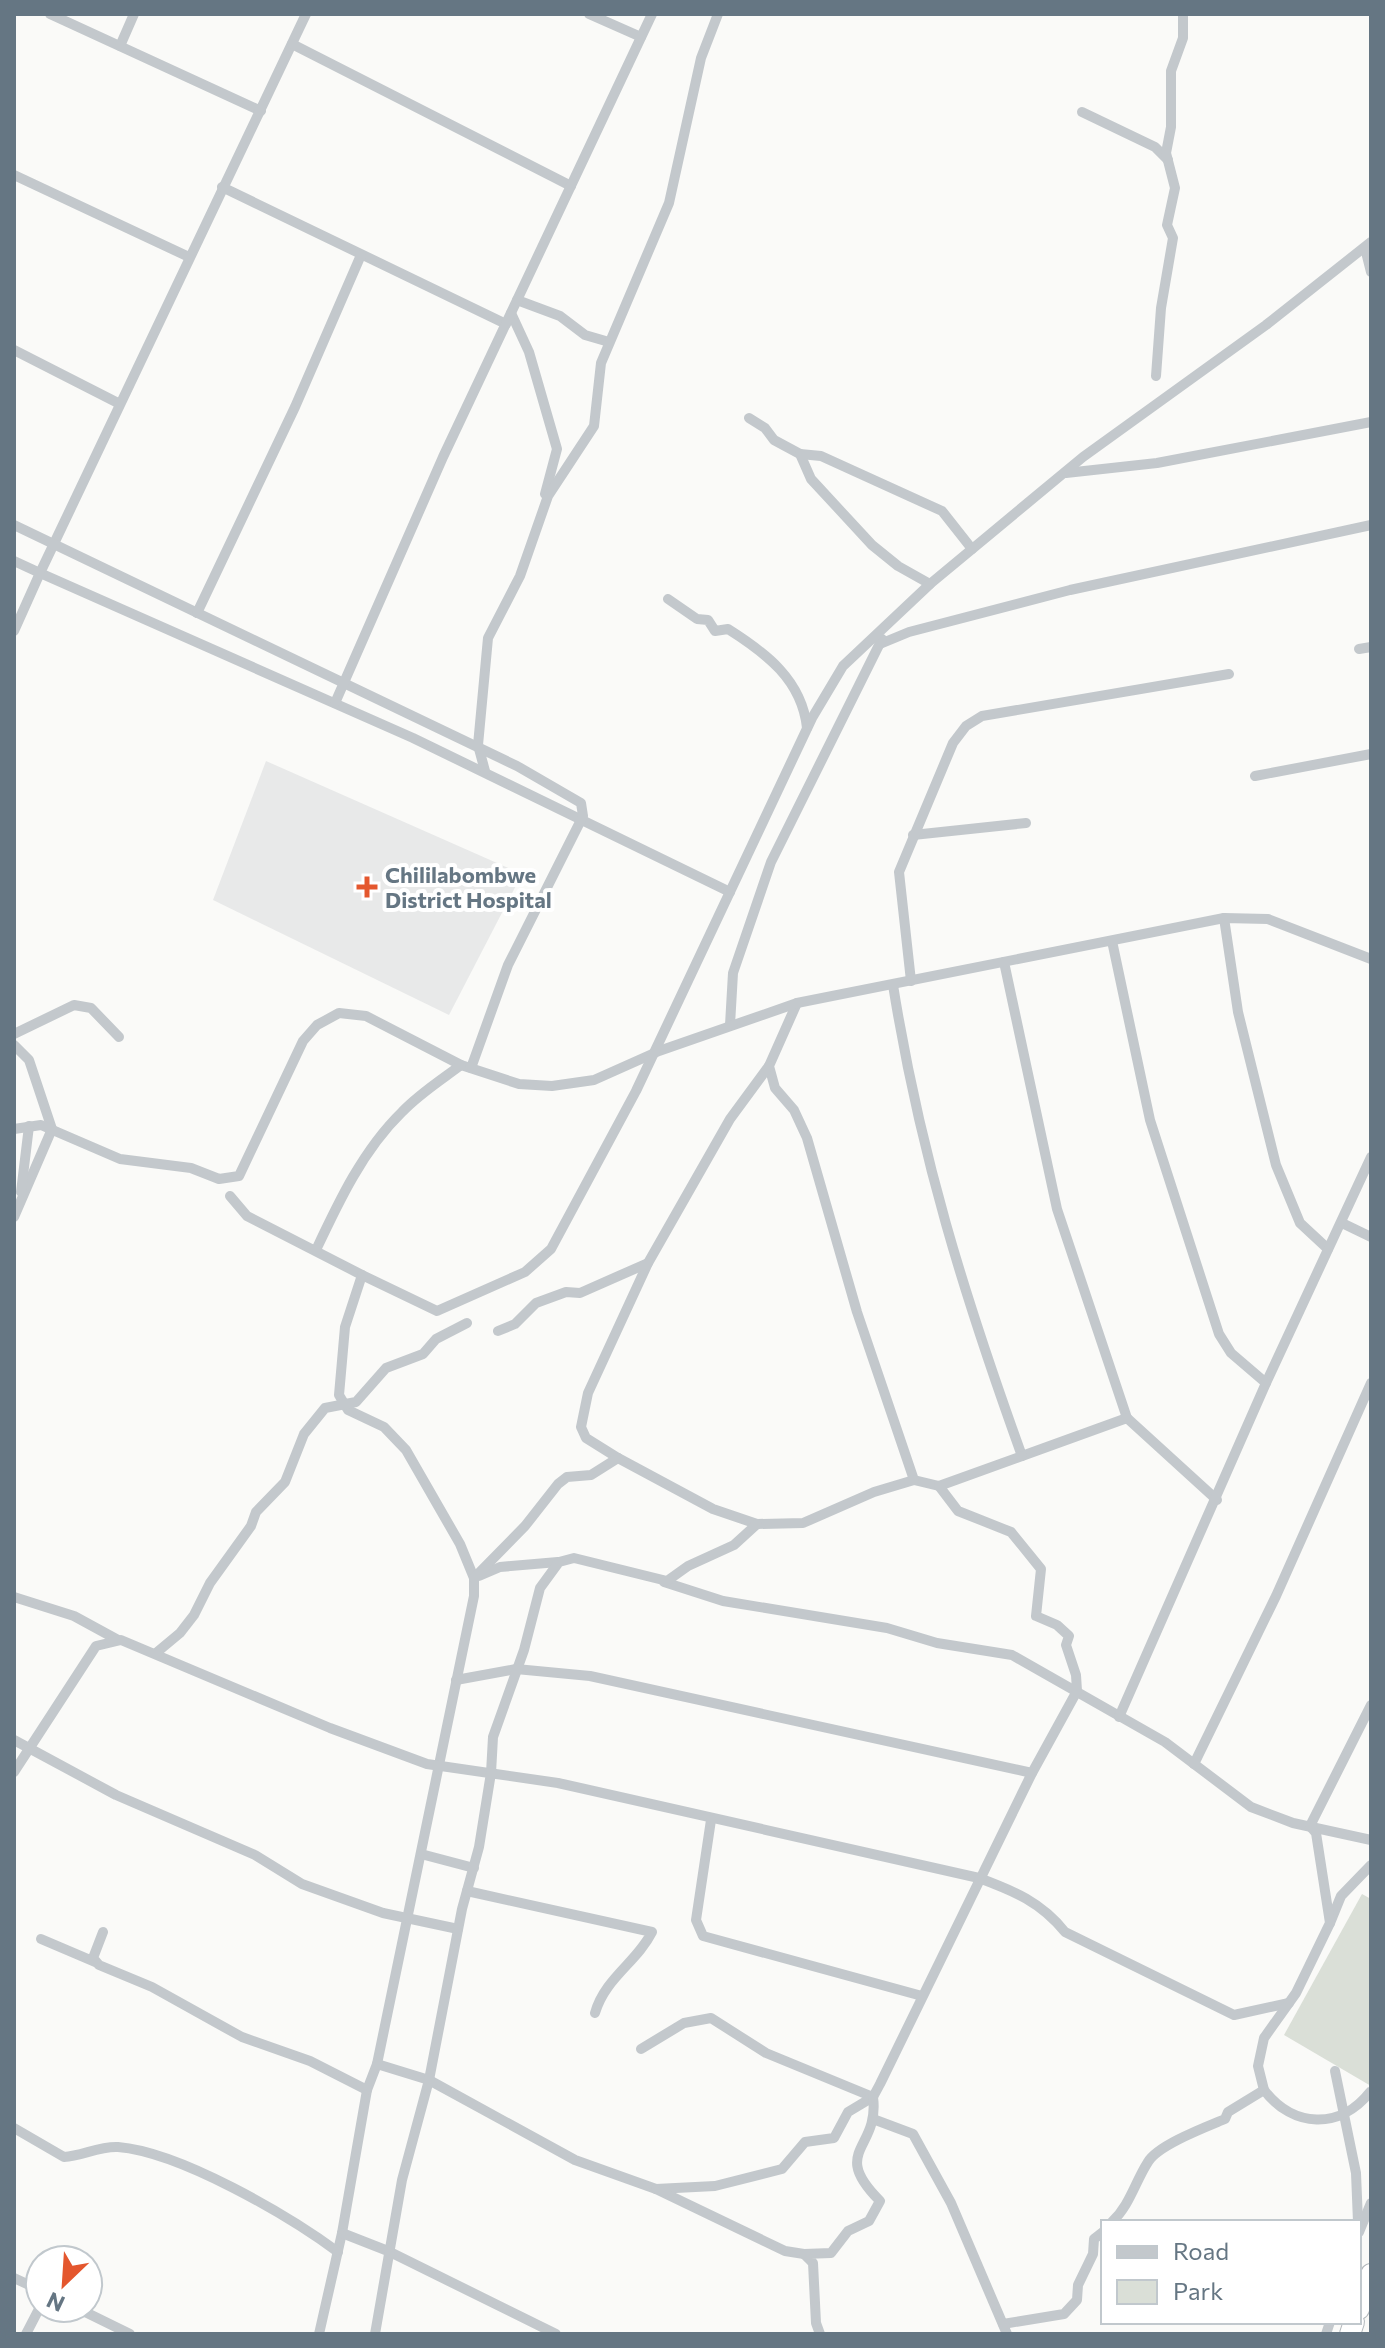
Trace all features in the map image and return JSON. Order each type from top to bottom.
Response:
[{"type":"highway","points":[[1361,2303],[1371,2274]]},
{"type":"street","points":[[50,14],[261,111]]},
{"type":"street","points":[[120,46],[134,14]]},
{"type":"street","points":[[14,631],[118,403],[306,14]]},
{"type":"street","points":[[589,14],[641,37]]},
{"type":"street","points":[[335,703],[511,313],[652,14]]},
{"type":"street","points":[[541,512],[594,426],[601,363],[669,203],[701,58],[718,14]]},
{"type":"street","points":[[1156,376],[1161,308],[1173,238],[1167,225],[1175,188],[1168,160],[1171,71],[1183,38],[1183,14]]},
{"type":"street","points":[[292,44],[571,186]]},
{"type":"street","points":[[1082,112],[1155,147],[1168,160]]},
{"type":"street","points":[[14,175],[189,257]]},
{"type":"street","points":[[222,187],[506,324]]},
{"type":"street","points":[[1368,245],[1371,272]]},
{"type":"street","points":[[230,1196],[247,1216],[437,1311],[525,1272],[551,1249],[654,1053],[807,729],[843,666],[930,584],[1064,473],[1266,325],[1368,245]]},
{"type":"street","points":[[197,613],[295,407],[361,255]]},
{"type":"street","points":[[517,300],[560,316],[585,335],[609,342]]},
{"type":"street","points":[[485,771],[479,748],[488,638],[520,576],[557,449],[529,352],[511,313]]},
{"type":"street","points":[[14,350],[118,403]]},
{"type":"street","points":[[749,418],[765,428],[774,440],[800,454],[821,456],[942,511],[972,549]]},
{"type":"street","points":[[1064,473],[1168,462],[1371,422]]},
{"type":"street","points":[[800,454],[811,479],[872,545],[898,566],[930,584]]},
{"type":"street","points":[[14,525],[479,748],[581,803],[582,819],[508,965],[466,1066],[402,1112],[383,1135],[355,1173],[316,1250]]},
{"type":"street","points":[[880,644],[909,632],[1070,590],[1371,525]]},
{"type":"street","points":[[14,561],[485,771],[730,892]]},
{"type":"street","points":[[668,599],[697,619],[708,620],[715,631],[728,629],[773,658],[805,705],[807,729]]},
{"type":"street","points":[[730,1025],[733,973],[771,862],[893,620]]},
{"type":"street","points":[[911,981],[899,872],[953,743],[966,726],[982,716],[1229,674]]},
{"type":"street","points":[[1255,776],[1371,754]]},
{"type":"street","points":[[913,835],[1026,823]]},
{"type":"street","points":[[1224,918],[1238,1012],[1276,1165],[1300,1223],[1328,1249]]},
{"type":"street","points":[[14,1129],[29,1126],[52,1129],[120,1159],[191,1168],[219,1179],[239,1176],[303,1041],[317,1025],[339,1013],[366,1016],[466,1066],[519,1084],[552,1086],[594,1080],[654,1053],[797,1003],[1224,918],[1268,919],[1371,959]]},
{"type":"street","points":[[1112,941],[1150,1120],[1219,1334],[1238,1360],[1266,1383]]},
{"type":"street","points":[[1004,962],[1057,1209],[1127,1418],[1217,1500]]},
{"type":"street","points":[[893,985],[911,1089],[937,1202],[1022,1456]]},
{"type":"street","points":[[797,1003],[769,1066],[730,1119],[648,1263],[582,1413],[581,1427],[586,1438],[713,1509],[757,1524],[803,1523],[874,1492],[914,1480],[939,1486],[1127,1418]]},
{"type":"street","points":[[14,1034],[74,1005],[91,1008],[119,1037]]},
{"type":"street","points":[[14,1045],[29,1060],[52,1129],[16,1208]]},
{"type":"street","points":[[769,1066],[775,1088],[794,1110],[807,1138],[857,1312],[914,1480]]},
{"type":"street","points":[[16,1208],[29,1126]]},
{"type":"street","points":[[1119,1717],[1266,1383],[1371,1157]]},
{"type":"street","points":[[1342,1223],[1371,1237]]},
{"type":"street","points":[[498,1331],[515,1324],[536,1303],[566,1292],[580,1293],[648,1263]]},
{"type":"street","points":[[319,2334],[342,2233],[367,2090],[377,2064],[474,1596],[474,1578],[460,1544],[406,1450],[384,1427],[348,1410],[339,1395],[343,1342],[362,1275]]},
{"type":"street","points":[[156,1653],[180,1633],[256,1512],[285,1482],[304,1434],[325,1408],[356,1402],[386,1368],[423,1354],[436,1339],[467,1323]]},
{"type":"street","points":[[1194,1764],[1276,1596],[1371,1383]]},
{"type":"street","points":[[474,1578],[525,1526],[558,1484],[567,1477],[591,1475],[618,1458]]},
{"type":"street","points":[[377,2064],[429,2080],[575,2160],[656,2189],[785,2251],[831,2253],[848,2231],[869,2221],[880,2201],[859,2181],[855,2161],[873,2119],[873,2097],[979,1878],[1077,1691],[1076,1675],[1066,1645],[1069,1636],[1057,1625],[1036,1616],[1041,1569],[1011,1532],[958,1511],[939,1486]]},
{"type":"street","points":[[661,1581],[671,1579],[688,1566],[723,1551],[757,1524]]},
{"type":"street","points":[[474,1578],[500,1567],[574,1558],[723,1601],[887,1628],[954,1646],[992,1650],[1030,1662],[1165,1742],[1251,1807],[1310,1826],[1371,1840]]},
{"type":"street","points":[[375,2334],[402,2180],[429,2080],[458,1929],[474,1868],[491,1773],[493,1737],[540,1588],[559,1562]]},
{"type":"street","points":[[14,1597],[74,1616],[118,1640],[156,1653],[330,1728],[427,1764],[558,1783],[711,1820],[979,1878],[1025,1895],[1049,1913],[1065,1932],[1234,2015],[1289,2003]]},
{"type":"street","points":[[14,1772],[96,1646],[118,1640]]},
{"type":"street","points":[[456,1680],[516,1669],[590,1676],[1032,1773]]},
{"type":"street","points":[[1310,1826],[1371,1705]]},
{"type":"street","points":[[14,1740],[116,1795],[255,1855],[302,1884],[406,1919],[458,1929]]},
{"type":"street","points":[[711,1820],[696,1920],[703,1936],[922,1996]]},
{"type":"street","points":[[1310,1826],[1316,1833],[1330,1923]]},
{"type":"street","points":[[421,1854],[474,1868]]},
{"type":"street","points":[[1370,2094],[1343,2116],[1304,2118],[1278,2108],[1264,2090],[1258,2066],[1264,2038],[1289,2003],[1341,1896],[1371,1865]]},
{"type":"street","points":[[467,1891],[652,1932],[644,1948],[624,1965],[599,1999],[595,2013]]},
{"type":"street","points":[[95,1962],[93,1958],[103,1932]]},
{"type":"street","points":[[41,1939],[152,1987],[242,2037],[310,2061],[367,2090]]},
{"type":"street","points":[[641,2049],[684,2023],[711,2018],[766,2053],[873,2097]]},
{"type":"street","points":[[1335,2071],[1356,2173],[1358,2220]]},
{"type":"street","points":[[1114,2220],[1131,2198],[1153,2156],[1193,2132],[1225,2119],[1228,2112],[1264,2090]]},
{"type":"street","points":[[656,2189],[715,2186],[782,2169],[805,2142],[834,2138],[848,2112],[873,2097]]},
{"type":"street","points":[[873,2119],[913,2134],[951,2203],[1005,2329],[1064,2314],[1077,2300],[1078,2285],[1093,2254],[1094,2239],[1101,2234]]},
{"type":"street","points":[[14,2128],[64,2157],[117,2147],[149,2153],[190,2169],[277,2213],[338,2252]]},
{"type":"street","points":[[1361,2227],[1371,2203]]},
{"type":"street","points":[[342,2233],[388,2251],[556,2334]]},
{"type":"street","points":[[804,2254],[813,2263],[816,2323],[820,2334]]},
{"type":"street","points":[[104,2321],[130,2334]]},
{"type":"shaded area","name":"Chililabombwe District Hospital","points":[[266,761],[522,874],[449,1015],[213,900]]},
{"type":"green space","points":[[1362,1894],[1371,1899],[1371,2086],[1284,2035]]},
{"type":"place","name":"Chililabombwe District Hospital","points":[[367,887]]}]
